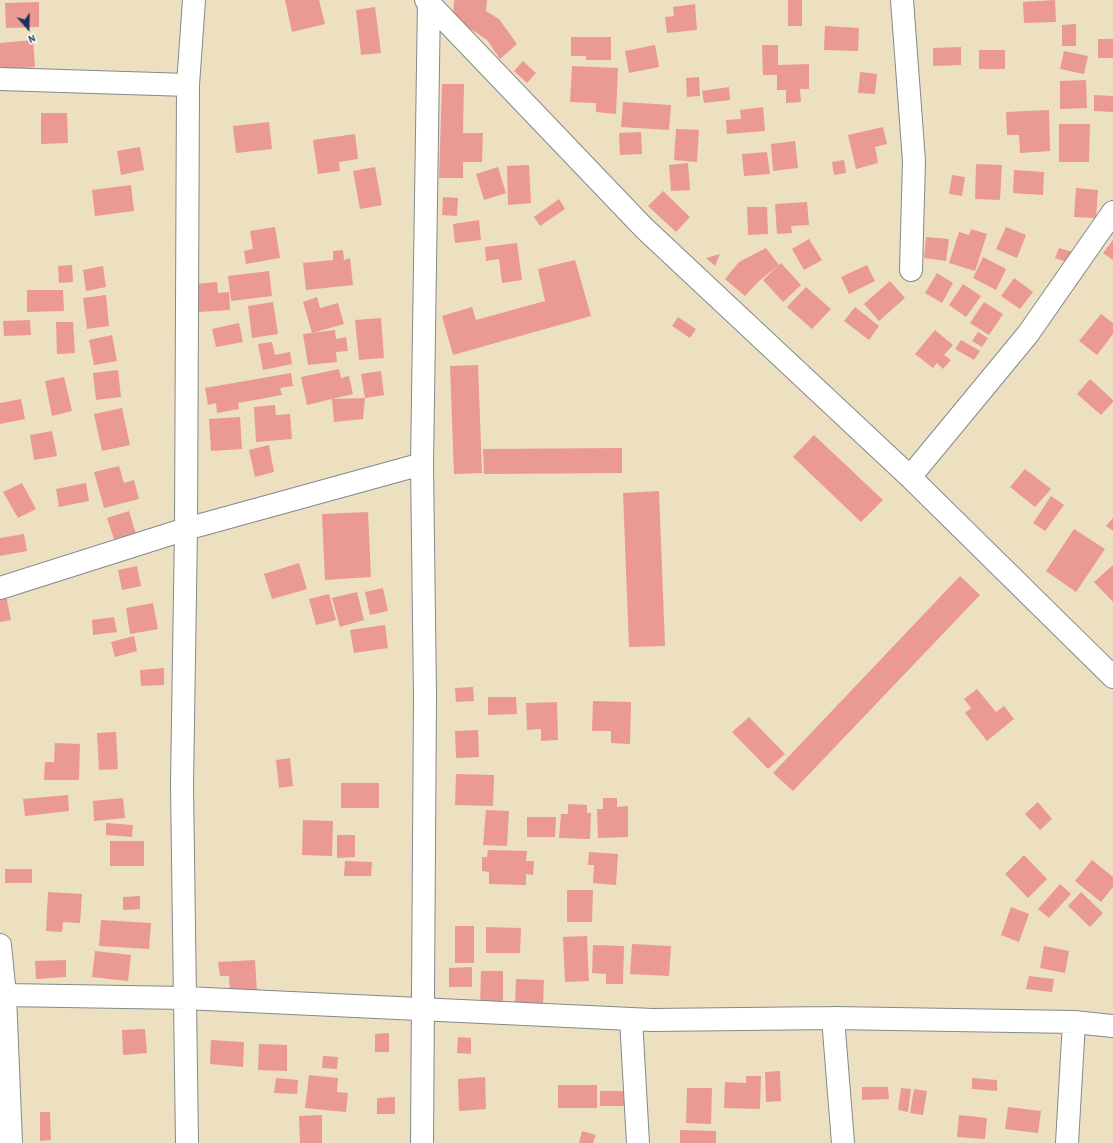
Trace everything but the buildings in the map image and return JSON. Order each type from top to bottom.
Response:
[{"type":"street","points":[[188,1143],[182,785],[186,529],[188,85],[194,0]]},
{"type":"street","points":[[902,0],[914,161],[911,270]]},
{"type":"street","points":[[422,1143],[425,696],[422,464],[428,1]]},
{"type":"street","points":[[428,1],[644,228],[910,477],[1113,677]]},
{"type":"street","points":[[0,78],[188,85]]},
{"type":"street","points":[[910,477],[1028,334],[1113,212]]},
{"type":"street","points":[[0,588],[186,529],[422,464]]},
{"type":"street","points":[[0,945],[5,995],[11,1143]]},
{"type":"street","points":[[5,995],[185,998],[631,1019],[833,1018],[1074,1022],[1113,1026]]},
{"type":"street","points":[[833,1018],[843,1143]]},
{"type":"street","points":[[631,1019],[638,1143]]},
{"type":"street","points":[[1067,1143],[1074,1022]]}]
